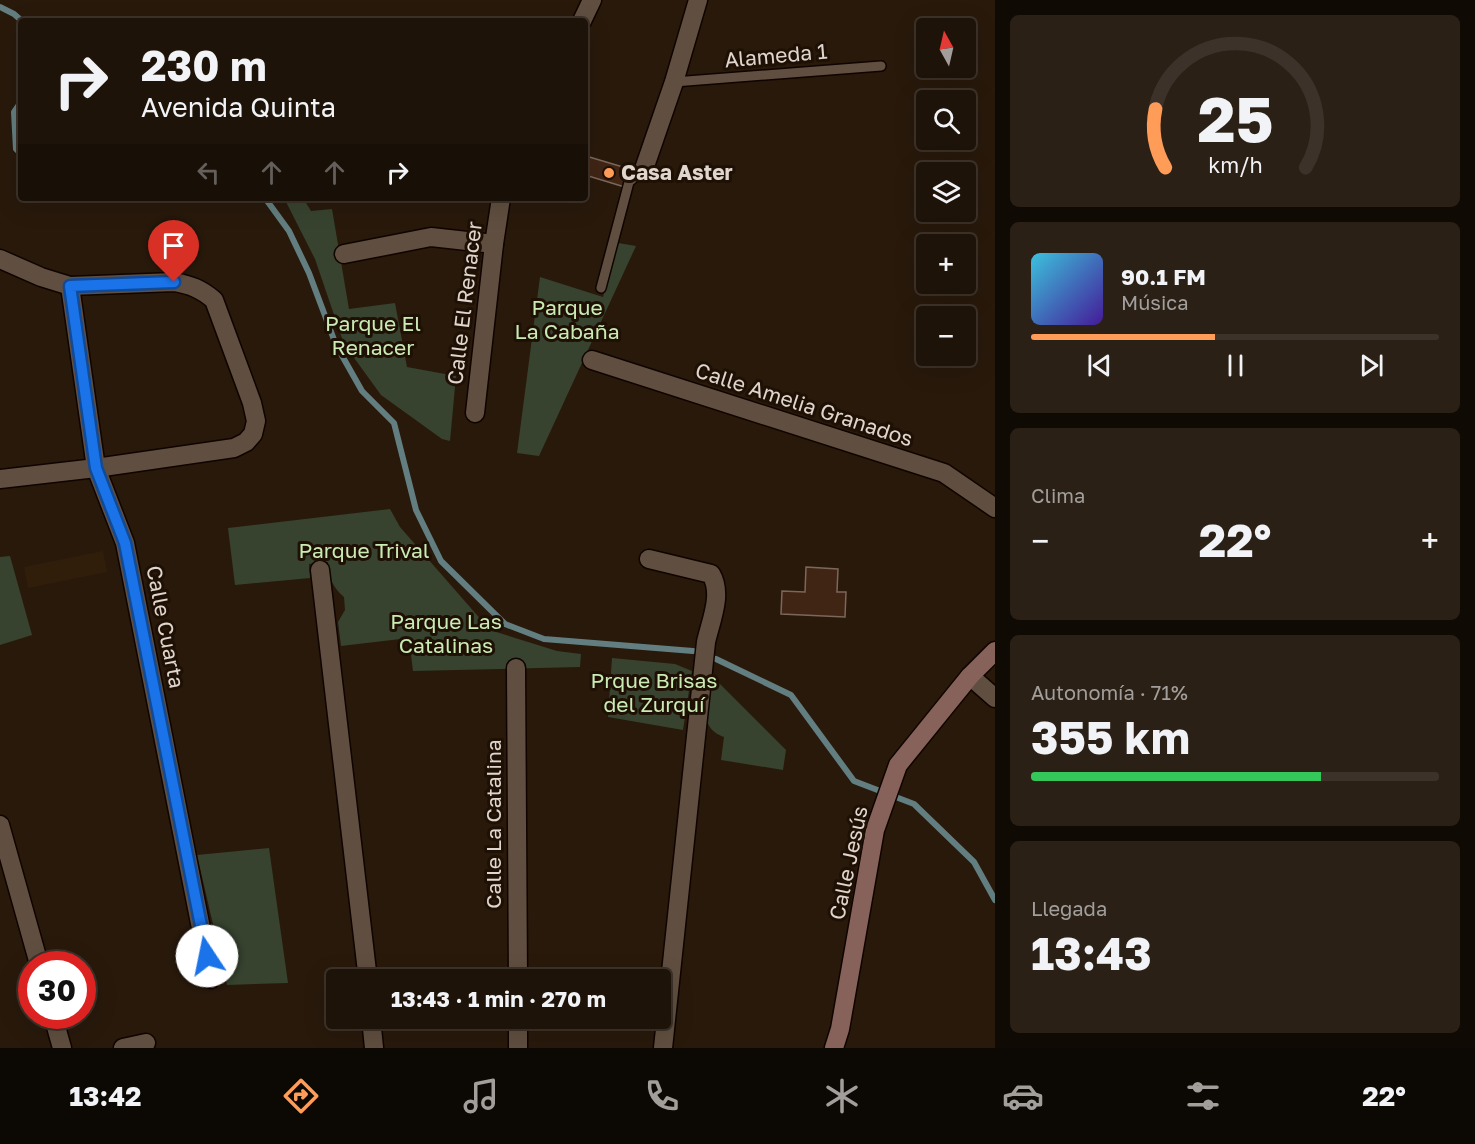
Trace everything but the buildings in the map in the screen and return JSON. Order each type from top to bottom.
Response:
[{"type":"street","points":[[583,18],[592,0]]},
{"type":"street","points":[[644,169],[674,82],[698,0]]},
{"type":"street","name":"Calle El Renacer","points":[[475,414],[501,201]]},
{"type":"street","points":[[344,254],[431,237],[494,244]]},
{"type":"street","points":[[0,260],[40,277],[70,286],[174,282],[204,291],[214,300],[252,403],[256,421],[253,434],[246,442],[234,448],[0,479]]},
{"type":"street","name":"Calle Cuarta","points":[[70,286],[96,468],[125,543],[212,979]]},
{"type":"street","name":"Calle Amelia Granados","points":[[592,360],[944,473],[995,508]]},
{"type":"street","points":[[649,559],[711,574],[717,584],[717,596],[706,642],[663,1048]]},
{"type":"street","points":[[320,570],[367,969]]},
{"type":"street","name":"Calle Jesús","points":[[834,1048],[840,1029],[875,830],[898,765],[970,676],[995,651]]},
{"type":"street","name":"Calle La Catalina","points":[[516,668],[518,969]]},
{"type":"street","points":[[970,676],[995,698]]},
{"type":"street","points":[[0,825],[35,951]]},
{"type":"street","points":[[57,1029],[62,1048]]},
{"type":"street","points":[[372,1029],[374,1048]]},
{"type":"street","points":[[518,1029],[518,1048]]},
{"type":"street","points":[[123,1048],[146,1043]]},
{"type":"lane","name":"Alameda 1","points":[[674,82],[881,66]]},
{"type":"lane","points":[[601,288],[629,182],[644,169]]},
{"type":"shaded area","points":[[103,551],[107,572],[28,588],[24,567]]},
{"type":"green space","name":"Parque El Renacer","points":[[286,201],[305,201],[311,211],[332,209],[349,309],[395,303],[407,367],[456,376],[450,441],[442,439],[381,395],[344,344],[315,259]]},
{"type":"green space","name":"Parque La Cabaña","points":[[618,243],[636,246],[539,456],[517,453],[540,277],[603,297]]},
{"type":"green space","name":"Parque Trival","points":[[390,509],[400,527],[490,630],[557,651],[581,654],[580,667],[413,671],[409,638],[341,646],[338,622],[345,610],[344,597],[332,581],[328,562],[309,564],[310,578],[235,585],[228,528]]},
{"type":"green space","points":[[10,556],[32,635],[0,645],[0,557]]},
{"type":"green space","name":"Prque Brisas del Zurquí","points":[[612,658],[675,664],[692,671],[683,730],[608,717]]},
{"type":"green space","name":"Prque Brisas del Zurquí","points":[[710,679],[719,683],[786,750],[783,770],[721,760],[724,737],[710,727],[706,713]]},
{"type":"green space","points":[[269,848],[288,983],[227,985],[197,855]]},
{"type":"waterway","points":[[0,7],[19,18]]},
{"type":"waterway","points":[[18,106],[14,112],[18,151]]},
{"type":"waterway","points":[[267,201],[289,231],[309,273],[336,345],[362,391],[394,423],[416,510],[441,561],[505,624],[544,639],[693,651]]},
{"type":"waterway","points":[[716,659],[791,695],[854,781],[914,804],[974,862],[995,900]]},
{"type":"place","name":"Casa Aster","points":[[609,173]]},
{"type":"route","points":[[174,282],[70,286],[96,468],[125,543],[207,956]]},
{"type":"park label","name":"Parque Las Catalinas","points":[[446,634]]}]
